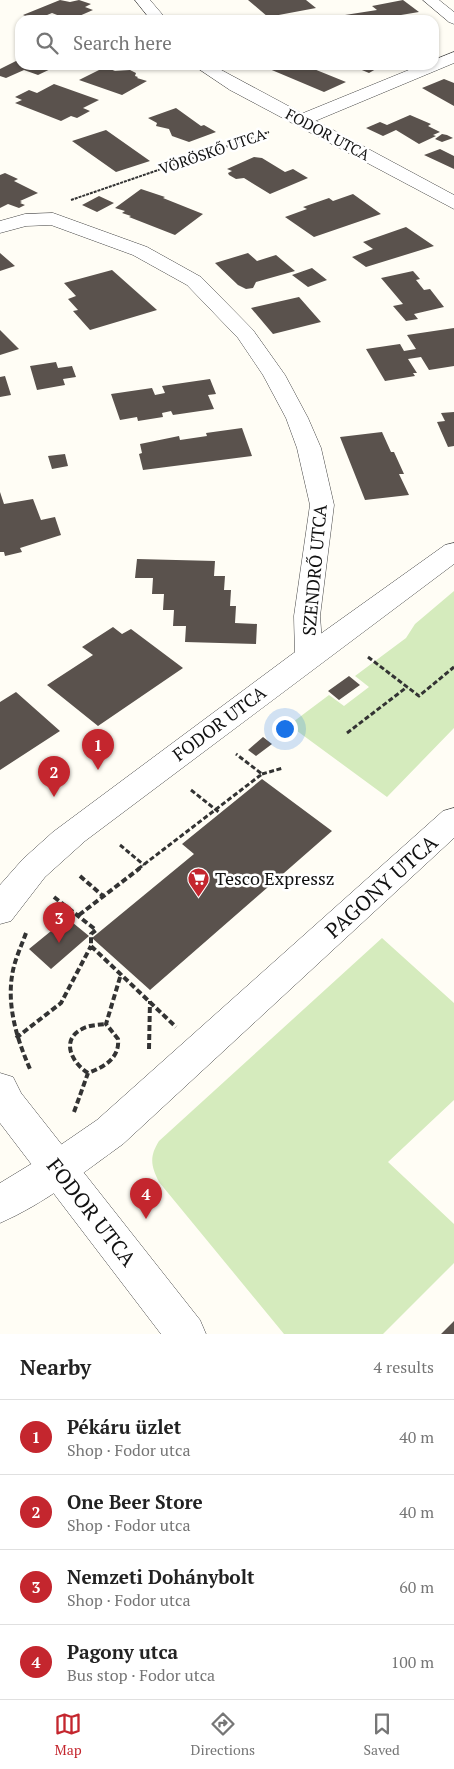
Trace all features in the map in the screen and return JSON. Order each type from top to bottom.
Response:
[{"type":"street","points":[[142,0],[155,15]]},
{"type":"street","points":[[430,0],[454,19]]},
{"type":"street","points":[[439,63],[454,57]]},
{"type":"street","name":"FODOR UTCA","points":[[210,70],[236,86],[454,203]]},
{"type":"street","points":[[302,120],[423,70]]},
{"type":"street","name":"SZENDRŐ UTCA","points":[[0,227],[25,220],[53,219],[72,224],[140,250],[194,281],[246,334],[274,375],[297,418],[309,448],[322,504],[307,616],[309,656]]},
{"type":"street","name":"FODOR UTCA","points":[[0,911],[17,886],[45,856],[74,832],[309,656],[454,551]]},
{"type":"street","name":"PAGONY UTCA","points":[[0,1204],[59,1168],[110,1132],[454,820]]},
{"type":"street","name":"FODOR UTCA","points":[[0,1090],[8,1105],[59,1168],[186,1334]]},
{"type":"path","name":"VÖRÖSKŐ UTCA","points":[[25,220],[49,208],[302,120]]},
{"type":"path","points":[[368,657],[419,696],[454,667]]},
{"type":"path","points":[[347,733],[407,687]]},
{"type":"path","points":[[236,754],[262,774]]},
{"type":"path","points":[[79,915],[262,774],[283,768]]},
{"type":"path","points":[[191,790],[220,813]]},
{"type":"path","points":[[120,845],[144,865]]},
{"type":"path","points":[[80,876],[103,896]]},
{"type":"path","points":[[16,1038],[61,1004],[91,946],[91,934],[96,930],[54,896],[49,901]]},
{"type":"path","points":[[27,930],[13,969],[12,1004],[16,1038],[33,1074]]},
{"type":"path","points":[[91,946],[200,1050]]},
{"type":"path","points":[[106,1024],[121,974]]},
{"type":"path","points":[[106,1024],[114,1030],[119,1040],[118,1051],[107,1065],[88,1073],[79,1069],[72,1059],[69,1050],[80,1030],[106,1024]]},
{"type":"path","points":[[59,1168],[68,1127],[88,1073]]},
{"type":"green space","points":[[454,591],[454,728],[387,797],[289,725],[329,695],[344,706],[369,687],[355,676],[406,638],[415,624]]},
{"type":"green space","points":[[382,938],[454,1003],[454,1100],[388,1162],[454,1224],[454,1263],[383,1334],[284,1334],[159,1182],[154,1171],[152,1157],[159,1141]]},
{"type":"building","points":[[60,0],[70,2],[79,0],[91,4],[85,7],[93,10],[82,15],[57,15],[52,13],[47,15],[23,15]]},
{"type":"building","points":[[248,0],[306,0],[316,8],[279,15],[266,15]]},
{"type":"building","points":[[403,0],[419,12],[401,15],[345,15],[377,10],[372,6]]},
{"type":"building","points":[[15,62],[15,70],[24,70],[6,78],[0,76],[0,69]]},
{"type":"building","points":[[24,70],[48,70],[38,75]]},
{"type":"building","points":[[99,70],[130,70],[136,73],[135,76],[137,78],[147,81],[122,95],[79,80]]},
{"type":"building","points":[[272,70],[316,70],[346,82],[324,92]]},
{"type":"building","points":[[362,70],[374,70],[369,73]]},
{"type":"building","points":[[444,79],[454,83],[454,106],[422,88]]},
{"type":"building","points":[[54,84],[99,100],[83,108],[90,111],[77,118],[71,116],[61,121],[15,103],[22,100],[15,97],[29,90],[37,93]]},
{"type":"building","points":[[176,108],[201,126],[204,125],[216,132],[189,142],[172,136],[169,129],[156,126],[157,123],[148,118]]},
{"type":"building","points":[[410,115],[431,124],[428,126],[440,132],[419,144],[396,130],[383,136],[366,128],[380,122],[387,125]]},
{"type":"building","points":[[106,130],[150,161],[116,172],[72,141]]},
{"type":"building","points":[[442,134],[453,138],[442,142],[435,139]]},
{"type":"building","points":[[440,149],[454,156],[454,169],[424,155]]},
{"type":"building","points":[[254,157],[262,158],[285,172],[293,169],[308,178],[270,194],[244,178],[236,179],[229,175],[228,173],[232,171],[227,169]]},
{"type":"building","points":[[5,173],[18,179],[14,181],[38,193],[20,201],[22,202],[20,203],[25,205],[19,208],[8,204],[0,208],[0,175]]},
{"type":"building","points":[[141,189],[165,197],[163,198],[203,214],[175,235],[129,217],[131,216],[122,213],[125,211],[115,208]]},
{"type":"building","points":[[353,194],[381,214],[314,237],[285,217],[307,209],[303,207],[329,198],[333,201]]},
{"type":"building","points":[[99,196],[114,203],[97,212],[82,205]]},
{"type":"building","points":[[406,227],[434,246],[366,267],[352,257],[373,249],[363,242]]},
{"type":"building","points":[[0,253],[15,266],[0,271]]},
{"type":"building","points":[[248,253],[257,261],[276,255],[295,271],[256,282],[253,288],[246,289],[238,285],[215,263]]},
{"type":"building","points":[[312,268],[327,280],[308,287],[292,275]]},
{"type":"building","points":[[112,270],[157,310],[90,330],[73,311],[78,310],[68,299],[76,296],[64,283]]},
{"type":"building","points":[[413,271],[420,279],[416,280],[424,290],[430,289],[444,307],[414,314],[418,319],[406,321],[393,306],[403,304],[381,278]]},
{"type":"building","points":[[299,297],[321,322],[273,334],[251,308]]},
{"type":"building","points":[[454,328],[454,366],[429,370],[421,357],[408,359],[417,373],[413,373],[415,376],[385,381],[366,349],[400,344],[404,351],[416,349],[407,335]]},
{"type":"building","points":[[0,330],[19,349],[0,355]]},
{"type":"building","points":[[56,362],[58,368],[72,366],[76,377],[63,379],[65,385],[37,390],[30,366]]},
{"type":"building","points":[[5,376],[11,395],[0,397],[0,377]]},
{"type":"building","points":[[210,379],[216,394],[208,395],[214,409],[173,415],[171,411],[162,413],[163,417],[138,421],[137,417],[120,420],[111,394],[152,388],[155,395],[165,393],[162,386]]},
{"type":"building","points":[[454,412],[454,446],[448,447],[437,422],[445,421],[441,413]]},
{"type":"building","points":[[242,428],[252,456],[143,470],[139,454],[142,453],[140,444],[179,436],[180,440],[207,436],[206,433]]},
{"type":"building","points":[[382,432],[404,474],[399,474],[409,495],[365,500],[340,437]]},
{"type":"building","points":[[65,454],[68,466],[52,469],[48,456]]},
{"type":"building","points":[[0,492],[4,504],[33,499],[41,520],[55,517],[61,535],[20,548],[22,552],[5,556],[4,552],[0,552]]},
{"type":"building","points":[[137,559],[215,561],[214,576],[225,576],[224,590],[231,590],[230,606],[236,606],[235,623],[257,624],[256,644],[185,642],[186,626],[173,626],[174,610],[163,610],[164,594],[152,594],[153,578],[135,578]]},
{"type":"building","points":[[113,627],[122,634],[131,629],[183,668],[98,726],[47,685],[93,655],[82,647]]},
{"type":"building","points":[[349,676],[360,685],[339,700],[328,691]]},
{"type":"building","points":[[16,692],[60,731],[0,770],[0,702]]},
{"type":"building","points":[[263,737],[272,744],[256,756],[248,750]]},
{"type":"building","name":"Tesco Expressz","points":[[262,779],[332,831],[150,990],[92,938],[194,854],[182,844]]},
{"type":"building","points":[[67,918],[89,936],[51,969],[29,949]]},
{"type":"building","points":[[454,1321],[454,1334],[441,1334]]},
{"type":"place","name":"Pékáru üzlet","points":[[98,770]]},
{"type":"place","name":"One Beer Store","points":[[54,797]]},
{"type":"place","name":"Tesco Expressz","points":[[199,897]]},
{"type":"place","name":"Nemzeti Dohánybolt","points":[[59,943]]},
{"type":"place","name":"Pagony utca","points":[[146,1219]]}]
